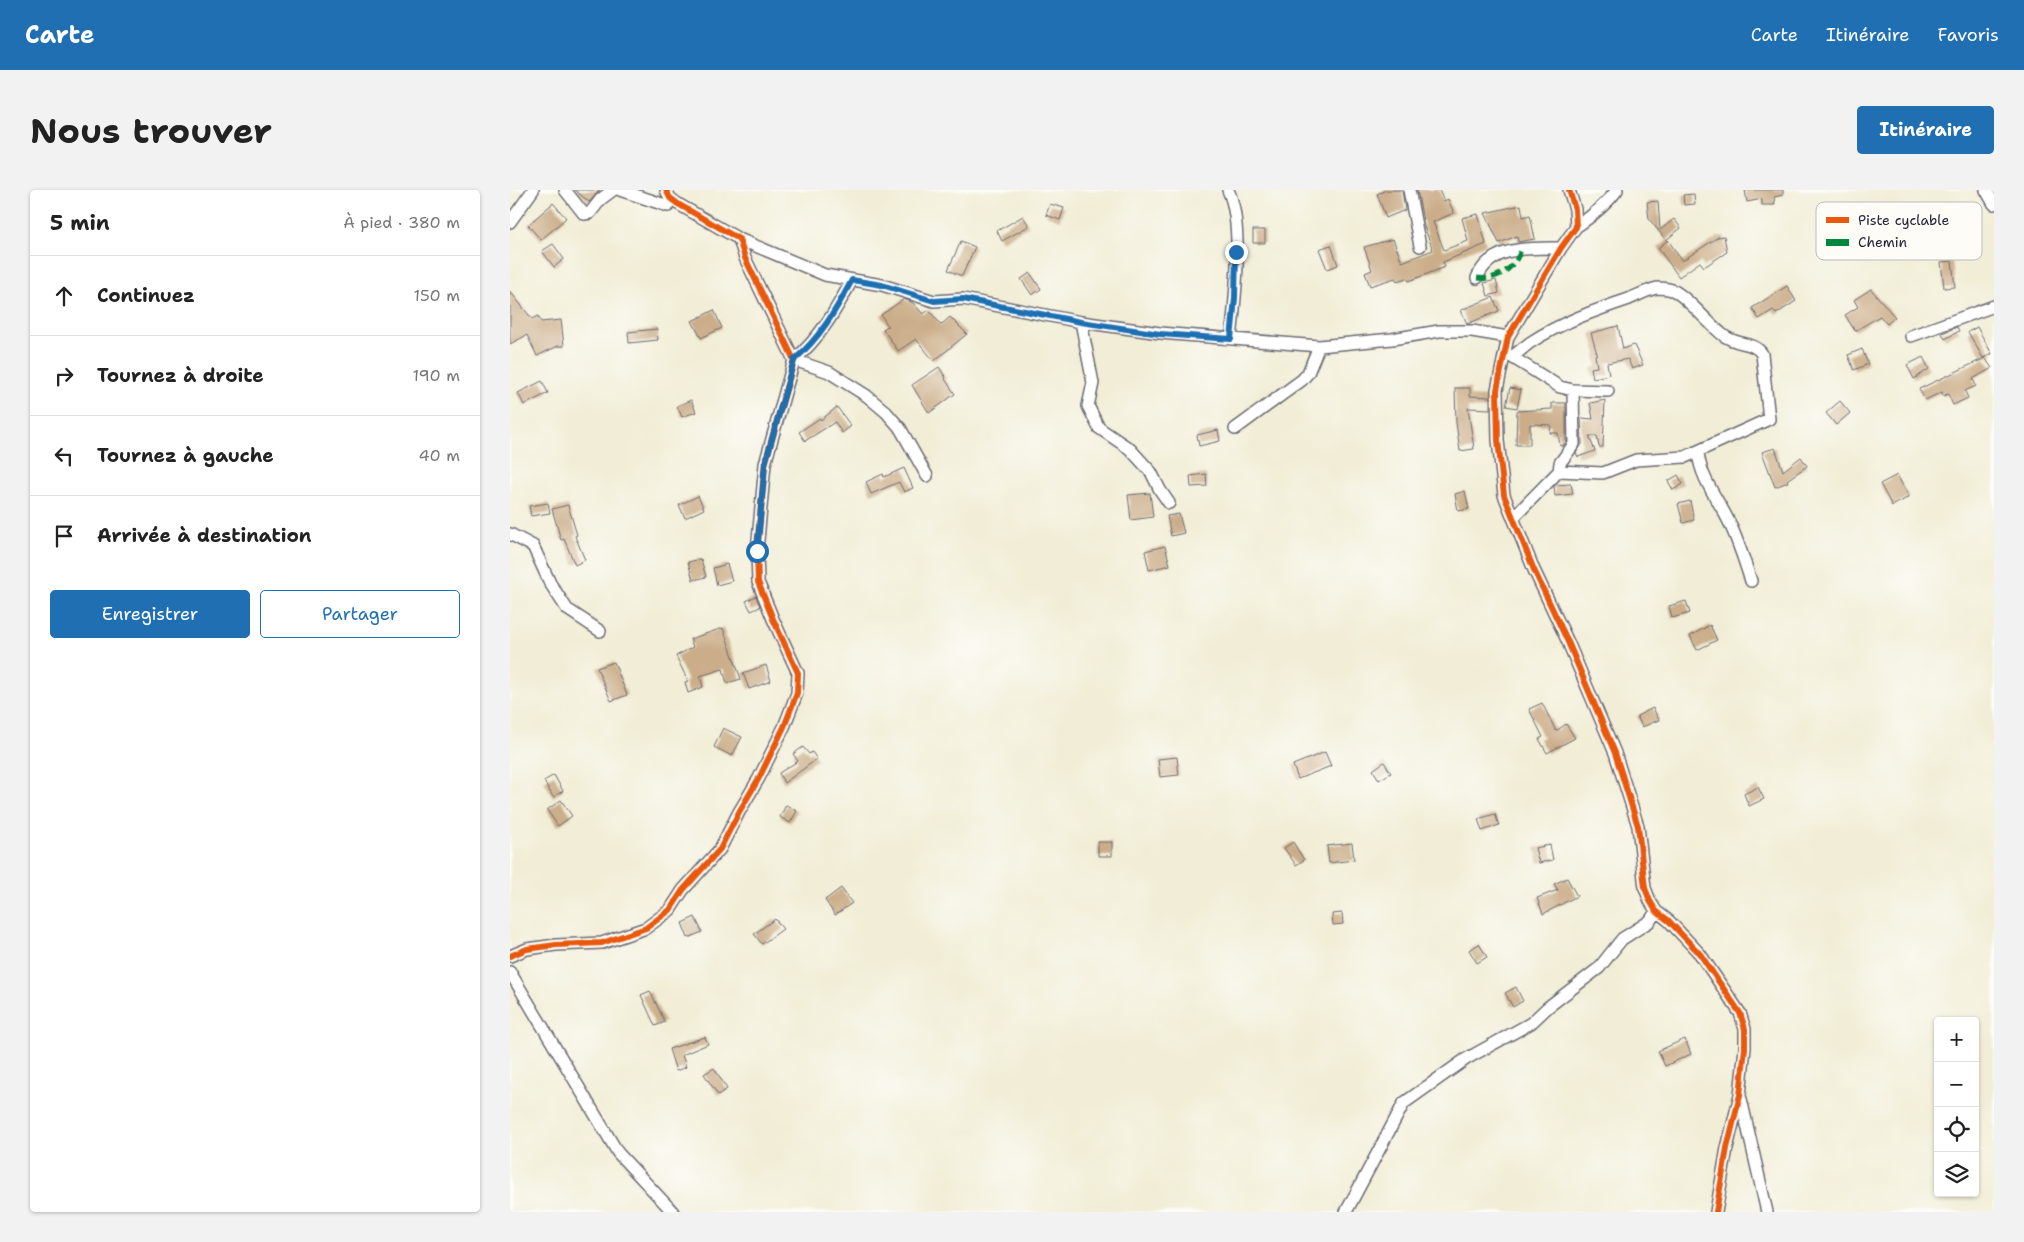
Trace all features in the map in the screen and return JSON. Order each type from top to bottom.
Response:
[{"type":"street","points":[[510,222],[533,190]]},
{"type":"street","points":[[565,190],[584,214],[590,213],[601,199],[613,190]]},
{"type":"street","points":[[620,190],[668,206]]},
{"type":"street","points":[[666,190],[670,198],[678,204],[739,239],[825,275],[882,285],[934,301],[963,299],[1081,322],[1160,334],[1319,346],[1392,339],[1439,330],[1472,331],[1508,337]]},
{"type":"street","points":[[1228,190],[1233,200],[1236,218],[1235,298],[1231,339]]},
{"type":"street","points":[[1409,190],[1420,246]]},
{"type":"street","points":[[1569,190],[1576,209],[1576,227]]},
{"type":"street","points":[[1617,190],[1610,200],[1576,227],[1560,248],[1508,337],[1508,354],[1497,390],[1498,440],[1504,494],[1614,753],[1638,826],[1645,888],[1656,911],[1669,921],[1700,954],[1740,1013],[1745,1029],[1740,1095],[1727,1148],[1716,1212]]},
{"type":"street","points":[[1986,190],[1994,204]]},
{"type":"street","points":[[739,239],[745,258],[794,360],[829,372],[866,396],[886,412],[900,428],[927,476]]},
{"type":"street","points":[[1477,278],[1487,262],[1509,251],[1522,248],[1560,248]]},
{"type":"street","points":[[510,956],[527,948],[602,943],[646,928],[670,910],[683,890],[720,849],[759,778],[784,727],[796,693],[798,673],[758,582],[757,551],[765,464],[794,360],[806,350],[827,324],[852,280]]},
{"type":"street","points":[[1508,354],[1605,307],[1658,288],[1672,289],[1681,294],[1713,327],[1731,341],[1745,345],[1754,345],[1759,348],[1762,354],[1769,420],[1698,453],[1685,457],[1636,460],[1603,473],[1558,471]]},
{"type":"street","points":[[1911,336],[1994,306]]},
{"type":"street","points":[[1081,322],[1093,383],[1088,406],[1099,428],[1130,449],[1151,472],[1169,503]]},
{"type":"street","points":[[1235,430],[1302,380],[1308,373],[1319,346]]},
{"type":"street","points":[[1508,354],[1560,387],[1573,390],[1608,391]]},
{"type":"street","points":[[1513,518],[1558,471],[1560,463],[1574,444],[1573,390]]},
{"type":"street","points":[[1698,453],[1700,466],[1712,494],[1727,516],[1751,581]]},
{"type":"street","points":[[510,534],[533,546],[550,583],[567,609],[600,631]]},
{"type":"street","points":[[1346,1212],[1404,1103],[1466,1059],[1531,1023],[1548,1007],[1599,968],[1622,939],[1650,922],[1656,911]]},
{"type":"street","points":[[510,972],[618,1153],[673,1212]]},
{"type":"street","points":[[1740,1095],[1767,1212]]},
{"type":"building","points":[[575,190],[600,190],[589,202]]},
{"type":"building","points":[[1386,190],[1402,190],[1405,210],[1386,218],[1377,194]]},
{"type":"building","points":[[1417,190],[1439,190],[1444,201],[1448,199],[1454,213],[1433,222],[1444,250],[1468,241],[1462,218],[1478,214],[1486,244],[1443,262],[1445,267],[1409,281],[1407,278],[1397,281],[1395,278],[1370,286],[1365,273],[1372,270],[1364,247],[1393,239],[1402,262],[1433,250],[1424,226]]},
{"type":"building","points":[[1745,190],[1783,190],[1783,195],[1774,197],[1775,205],[1762,205],[1762,199],[1747,202]]},
{"type":"building","points":[[1694,194],[1695,204],[1684,205],[1683,195]]},
{"type":"building","points":[[1658,201],[1660,230],[1674,219],[1681,228],[1666,240],[1649,219],[1647,202]]},
{"type":"building","points":[[553,203],[566,218],[541,240],[528,225]]},
{"type":"building","points":[[1050,204],[1064,208],[1060,220],[1046,215]]},
{"type":"building","points":[[1521,205],[1523,217],[1530,215],[1535,239],[1518,242],[1517,236],[1499,243],[1485,213]]},
{"type":"building","points":[[1023,216],[1029,226],[1002,241],[997,231]]},
{"type":"building","points":[[1253,230],[1265,230],[1265,243],[1253,243]]},
{"type":"building","points":[[1724,236],[1727,252],[1704,267],[1700,262],[1679,277],[1658,248],[1668,240],[1682,261],[1718,237]]},
{"type":"building","points":[[961,241],[975,247],[962,276],[948,270]]},
{"type":"building","points":[[553,244],[564,259],[554,267],[542,251]]},
{"type":"building","points":[[1331,245],[1338,265],[1327,269],[1319,249]]},
{"type":"building","points":[[1952,261],[1955,287],[1944,288],[1941,262]]},
{"type":"building","points":[[1030,273],[1041,289],[1032,295],[1021,279]]},
{"type":"building","points":[[1496,280],[1499,293],[1488,296],[1484,283]]},
{"type":"building","points":[[1787,286],[1796,301],[1776,314],[1773,310],[1759,319],[1752,308]]},
{"type":"building","points":[[1871,289],[1895,317],[1887,324],[1880,316],[1855,331],[1845,315],[1858,307],[1854,300]]},
{"type":"building","points":[[510,291],[532,319],[538,316],[541,322],[561,320],[564,346],[558,346],[537,356],[527,335],[510,344]]},
{"type":"building","points":[[1493,297],[1499,311],[1467,324],[1461,310]]},
{"type":"building","points":[[904,299],[913,303],[923,314],[929,310],[941,325],[950,317],[967,334],[934,361],[916,339],[898,351],[883,329],[888,326],[881,315]]},
{"type":"building","points":[[714,310],[722,328],[701,338],[692,321]]},
{"type":"building","points":[[1618,326],[1623,349],[1634,345],[1643,365],[1632,369],[1628,359],[1607,363],[1609,375],[1593,378],[1591,368],[1597,367],[1595,355],[1597,354],[1591,333]]},
{"type":"building","points":[[1957,327],[1959,331],[1945,339],[1942,333]]},
{"type":"building","points":[[1977,327],[1992,354],[1983,358],[1968,332]]},
{"type":"building","points":[[657,329],[658,340],[629,343],[628,332]]},
{"type":"building","points":[[1862,349],[1868,364],[1854,370],[1848,355]]},
{"type":"building","points":[[1923,357],[1929,369],[1914,379],[1907,365]]},
{"type":"building","points":[[1985,358],[1992,368],[1973,379],[1976,386],[1965,391],[1968,398],[1953,405],[1948,394],[1943,396],[1942,392],[1925,400],[1919,389]]},
{"type":"building","points":[[939,367],[955,394],[929,413],[912,385]]},
{"type":"building","points":[[542,381],[548,393],[524,405],[518,393]]},
{"type":"building","points":[[1455,388],[1470,388],[1470,396],[1490,397],[1490,409],[1468,408],[1474,449],[1460,451],[1456,423]]},
{"type":"building","points":[[1510,388],[1521,390],[1517,408],[1506,406]]},
{"type":"building","points":[[691,400],[696,412],[682,417],[677,406]]},
{"type":"building","points":[[1605,400],[1603,447],[1599,447],[1597,436],[1589,436],[1595,451],[1578,457],[1576,453],[1582,444],[1581,418],[1593,419],[1590,403]]},
{"type":"building","points":[[1840,401],[1850,413],[1836,425],[1826,413]]},
{"type":"building","points":[[1552,403],[1566,403],[1566,442],[1564,445],[1560,446],[1558,433],[1550,433],[1551,425],[1530,424],[1530,445],[1516,445],[1517,411],[1552,409]]},
{"type":"building","points":[[837,407],[851,426],[842,433],[835,422],[805,441],[799,432],[820,418],[821,420]]},
{"type":"building","points":[[1218,430],[1220,441],[1199,446],[1197,435]]},
{"type":"building","points":[[1775,448],[1783,471],[1801,457],[1807,466],[1787,480],[1788,482],[1775,487],[1762,452]]},
{"type":"building","points":[[904,468],[913,488],[904,492],[899,482],[871,494],[866,482],[883,474],[884,477]]},
{"type":"building","points":[[1206,474],[1207,486],[1191,487],[1190,476]]},
{"type":"building","points":[[1678,475],[1683,484],[1673,490],[1668,481]]},
{"type":"building","points":[[1897,475],[1909,497],[1892,506],[1880,484]]},
{"type":"building","points":[[1571,484],[1573,494],[1555,496],[1555,485]]},
{"type":"building","points":[[1465,491],[1469,509],[1458,511],[1455,494]]},
{"type":"building","points":[[1150,493],[1153,517],[1131,520],[1128,495]]},
{"type":"building","points":[[698,496],[704,509],[685,518],[679,505]]},
{"type":"building","points":[[1690,501],[1694,520],[1683,523],[1678,504]]},
{"type":"building","points":[[548,503],[550,513],[531,516],[529,506]]},
{"type":"building","points":[[568,505],[577,535],[575,536],[585,560],[575,565],[564,539],[561,540],[552,509]]},
{"type":"building","points":[[1179,514],[1184,533],[1171,536],[1167,516]]},
{"type":"building","points":[[1165,546],[1170,565],[1149,570],[1145,551]]},
{"type":"building","points":[[701,559],[706,577],[693,580],[688,562]]},
{"type":"building","points":[[727,564],[732,581],[717,585],[713,568]]},
{"type":"building","points":[[756,596],[760,607],[751,611],[746,601]]},
{"type":"building","points":[[1686,601],[1690,613],[1672,618],[1669,606]]},
{"type":"building","points":[[1710,625],[1717,640],[1697,650],[1690,636]]},
{"type":"building","points":[[723,628],[741,679],[727,683],[723,669],[700,676],[703,687],[688,693],[685,682],[688,681],[676,656],[693,647],[690,639]]},
{"type":"building","points":[[614,662],[627,695],[611,701],[597,668]]},
{"type":"building","points":[[766,665],[771,681],[749,689],[743,673]]},
{"type":"building","points":[[1542,703],[1556,731],[1566,724],[1575,738],[1547,753],[1539,739],[1543,737],[1529,709]]},
{"type":"building","points":[[1653,708],[1659,720],[1642,727],[1637,716]]},
{"type":"building","points":[[723,728],[742,737],[732,756],[714,747]]},
{"type":"building","points":[[803,747],[809,754],[812,752],[817,759],[784,783],[779,773],[798,761],[793,754]]},
{"type":"building","points":[[1325,752],[1331,766],[1298,779],[1293,765]]},
{"type":"building","points":[[1177,757],[1179,775],[1160,777],[1158,759]]},
{"type":"building","points":[[1384,762],[1391,773],[1379,780],[1373,770]]},
{"type":"building","points":[[554,775],[563,791],[553,797],[544,781]]},
{"type":"building","points":[[1758,787],[1764,799],[1749,806],[1744,794]]},
{"type":"building","points":[[561,800],[572,816],[558,826],[547,810]]},
{"type":"building","points":[[786,805],[797,811],[790,823],[780,817]]},
{"type":"building","points":[[1495,814],[1499,825],[1482,831],[1478,819]]},
{"type":"building","points":[[1098,842],[1112,842],[1112,856],[1098,856]]},
{"type":"building","points":[[1293,842],[1304,860],[1296,865],[1284,848]]},
{"type":"building","points":[[1352,843],[1354,860],[1329,863],[1327,846]]},
{"type":"building","points":[[1550,845],[1553,860],[1539,863],[1535,848]]},
{"type":"building","points":[[1567,878],[1577,896],[1543,914],[1537,898],[1558,890],[1554,884]]},
{"type":"building","points":[[841,888],[852,903],[835,915],[825,900]]},
{"type":"building","points":[[1342,913],[1343,924],[1333,925],[1332,914]]},
{"type":"building","points":[[695,917],[702,932],[688,938],[682,923]]},
{"type":"building","points":[[775,919],[783,929],[762,944],[754,934]]},
{"type":"building","points":[[1479,944],[1487,957],[1477,963],[1469,950]]},
{"type":"building","points":[[1516,987],[1523,1001],[1513,1007],[1505,993]]},
{"type":"building","points":[[650,991],[665,1022],[655,1026],[641,995]]},
{"type":"building","points":[[705,1037],[708,1044],[682,1055],[686,1067],[676,1071],[669,1049]]},
{"type":"building","points":[[1685,1039],[1691,1054],[1665,1066],[1658,1051]]},
{"type":"building","points":[[714,1068],[727,1089],[718,1095],[704,1074]]},
{"type":"marked path","points":[[1477,278],[1492,277],[1505,272],[1515,262],[1522,248]]},
{"type":"cycle path","points":[[510,956],[527,949],[556,945],[602,943],[646,928],[670,910],[683,890],[720,849],[759,778],[784,727],[797,693],[798,673],[758,582],[757,551],[765,464],[794,360],[745,258],[739,239],[678,204],[670,198],[666,190]]},
{"type":"cycle path","points":[[1569,190],[1575,209],[1576,227],[1561,248],[1508,337],[1497,390],[1498,440],[1504,495],[1534,570],[1568,642],[1615,753],[1638,826],[1645,888],[1650,901],[1656,911],[1669,921],[1700,954],[1740,1013],[1745,1029],[1740,1095],[1727,1148],[1716,1212]]},
{"type":"route","points":[[757,551],[765,464],[794,360],[806,350],[827,324],[852,280],[882,285],[934,301],[963,299],[1081,322],[1160,334],[1231,339],[1235,298],[1236,252]]}]
